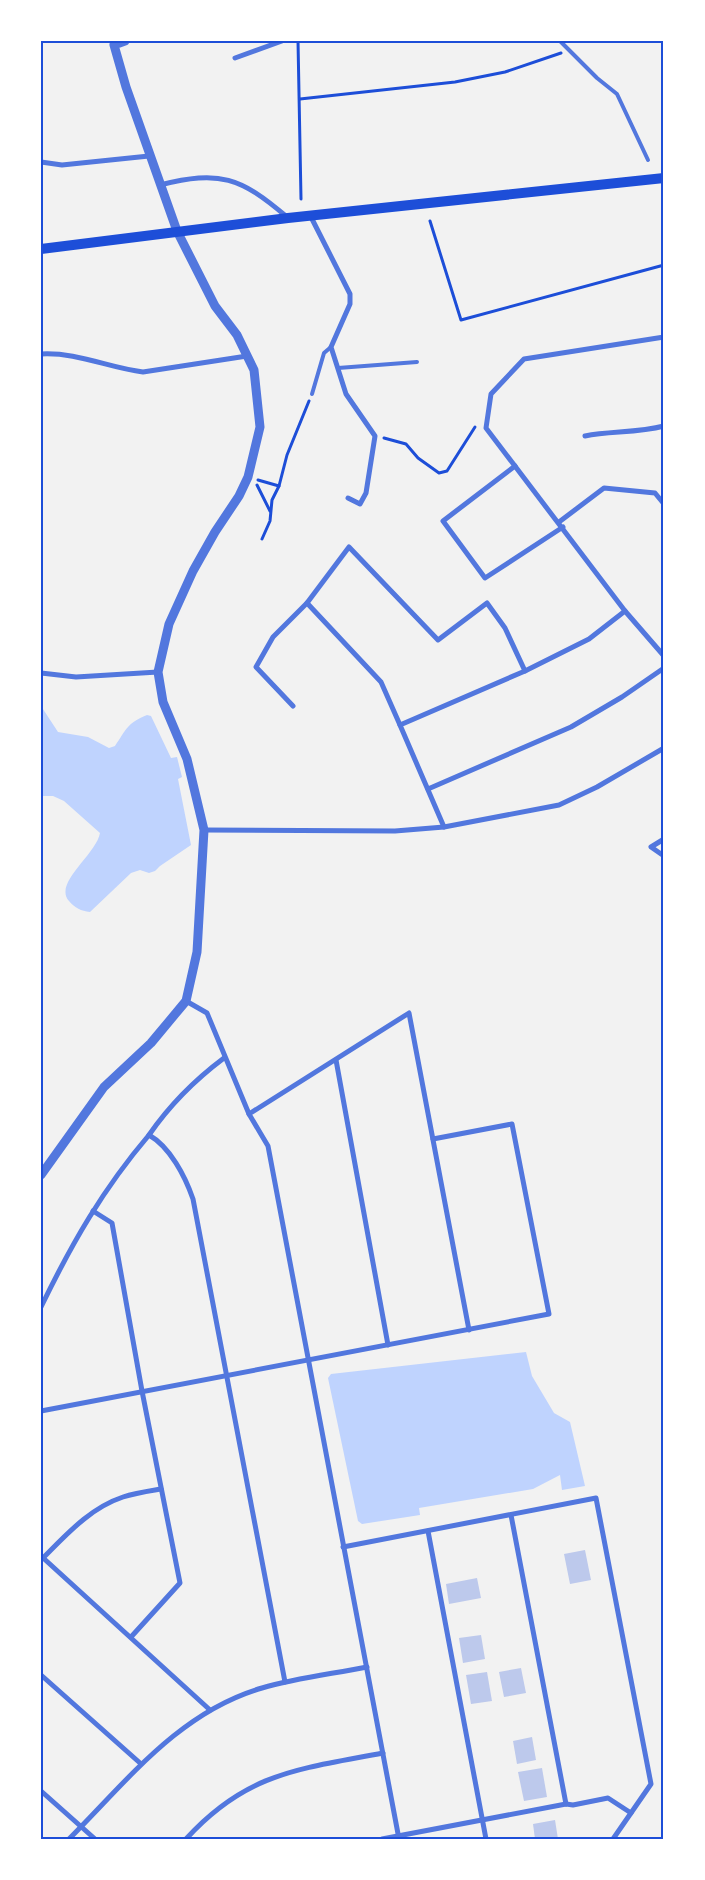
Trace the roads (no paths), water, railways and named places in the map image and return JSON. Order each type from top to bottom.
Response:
[{"type":"main road","points":[[41,249],[288,218],[664,178]]},
{"type":"street","points":[[41,1175],[104,1087],[151,1043],[186,1001],[197,952],[204,830],[187,759],[163,702],[158,672],[168,624],[215,532],[240,496],[248,477],[260,428],[254,370],[248,356],[215,306],[177,231],[149,156],[114,43],[125,41]]},
{"type":"street","points":[[235,58],[282,41]]},
{"type":"street","points":[[41,162],[62,164],[149,156]]},
{"type":"street","points":[[160,185],[203,176],[226,180],[262,196],[288,218]]},
{"type":"street","points":[[311,217],[350,294],[350,304],[331,347],[346,394],[375,436],[366,493],[360,504],[348,498]]},
{"type":"street","points":[[664,337],[524,360],[491,394],[486,428],[625,611],[664,656]]},
{"type":"street","points":[[41,354],[68,355],[128,370],[144,372],[248,356]]},
{"type":"street","points":[[585,436],[607,432],[642,432],[664,426]]},
{"type":"street","points":[[515,466],[443,521],[485,578],[561,525],[604,488],[655,493],[664,504]]},
{"type":"street","points":[[293,706],[256,667],[273,637],[307,602],[350,547],[438,640],[487,603],[505,628],[525,672]]},
{"type":"street","points":[[307,602],[381,682],[444,827]]},
{"type":"street","points":[[400,725],[525,672],[589,639],[625,611]]},
{"type":"street","points":[[428,789],[571,727],[622,697],[664,668]]},
{"type":"street","points":[[41,673],[76,677],[158,672]]},
{"type":"street","points":[[204,830],[395,831],[444,827],[558,804],[597,786],[664,748]]},
{"type":"street","points":[[664,839],[651,847],[664,856]]},
{"type":"street","points":[[186,1001],[206,1013],[249,1114],[268,1146],[399,1837]]},
{"type":"street","points":[[249,1114],[410,1013],[469,1330]]},
{"type":"street","points":[[41,1307],[70,1247],[121,1168],[161,1118],[210,1069],[224,1058]]},
{"type":"street","points":[[336,1060],[388,1345]]},
{"type":"street","points":[[41,1410],[549,1314],[512,1124],[433,1139]]},
{"type":"street","points":[[149,1135],[161,1142],[188,1184],[193,1198],[225,1375],[285,1682]]},
{"type":"street","points":[[93,1211],[112,1223],[142,1391],[180,1583],[131,1637]]},
{"type":"street","points":[[161,1489],[123,1497],[97,1510],[75,1526],[42,1557],[210,1710]]},
{"type":"street","points":[[343,1547],[596,1498],[651,1784],[613,1839]]},
{"type":"street","points":[[511,1515],[566,1804]]},
{"type":"street","points":[[428,1531],[486,1839]]},
{"type":"street","points":[[69,1839],[140,1763],[183,1728],[210,1710],[243,1695],[285,1682],[367,1667]]},
{"type":"street","points":[[41,1675],[140,1763]]},
{"type":"street","points":[[186,1839],[202,1822],[235,1795],[276,1776],[383,1753]]},
{"type":"street","points":[[41,1791],[95,1839]]},
{"type":"street","points":[[382,1839],[483,1819],[608,1798],[631,1813]]},
{"type":"lane","points":[[560,41],[566,49],[616,94],[648,160]]},
{"type":"lane","points":[[312,394],[324,353],[331,347]]},
{"type":"lane","points":[[338,368],[418,362]]},
{"type":"water","points":[[41,706],[58,732],[88,737],[109,748],[115,746],[131,724],[147,715],[151,716],[171,758],[177,757],[182,777],[178,779],[191,845],[155,871],[149,873],[140,870],[131,873],[90,912],[78,909],[69,901],[66,894],[67,886],[71,877],[97,841],[100,833],[64,801],[53,796],[41,796]]},
{"type":"water","points":[[526,1352],[532,1376],[554,1413],[570,1422],[585,1486],[562,1490],[560,1475],[533,1489],[419,1508],[420,1515],[362,1524],[358,1521],[328,1378],[331,1374]]}]
